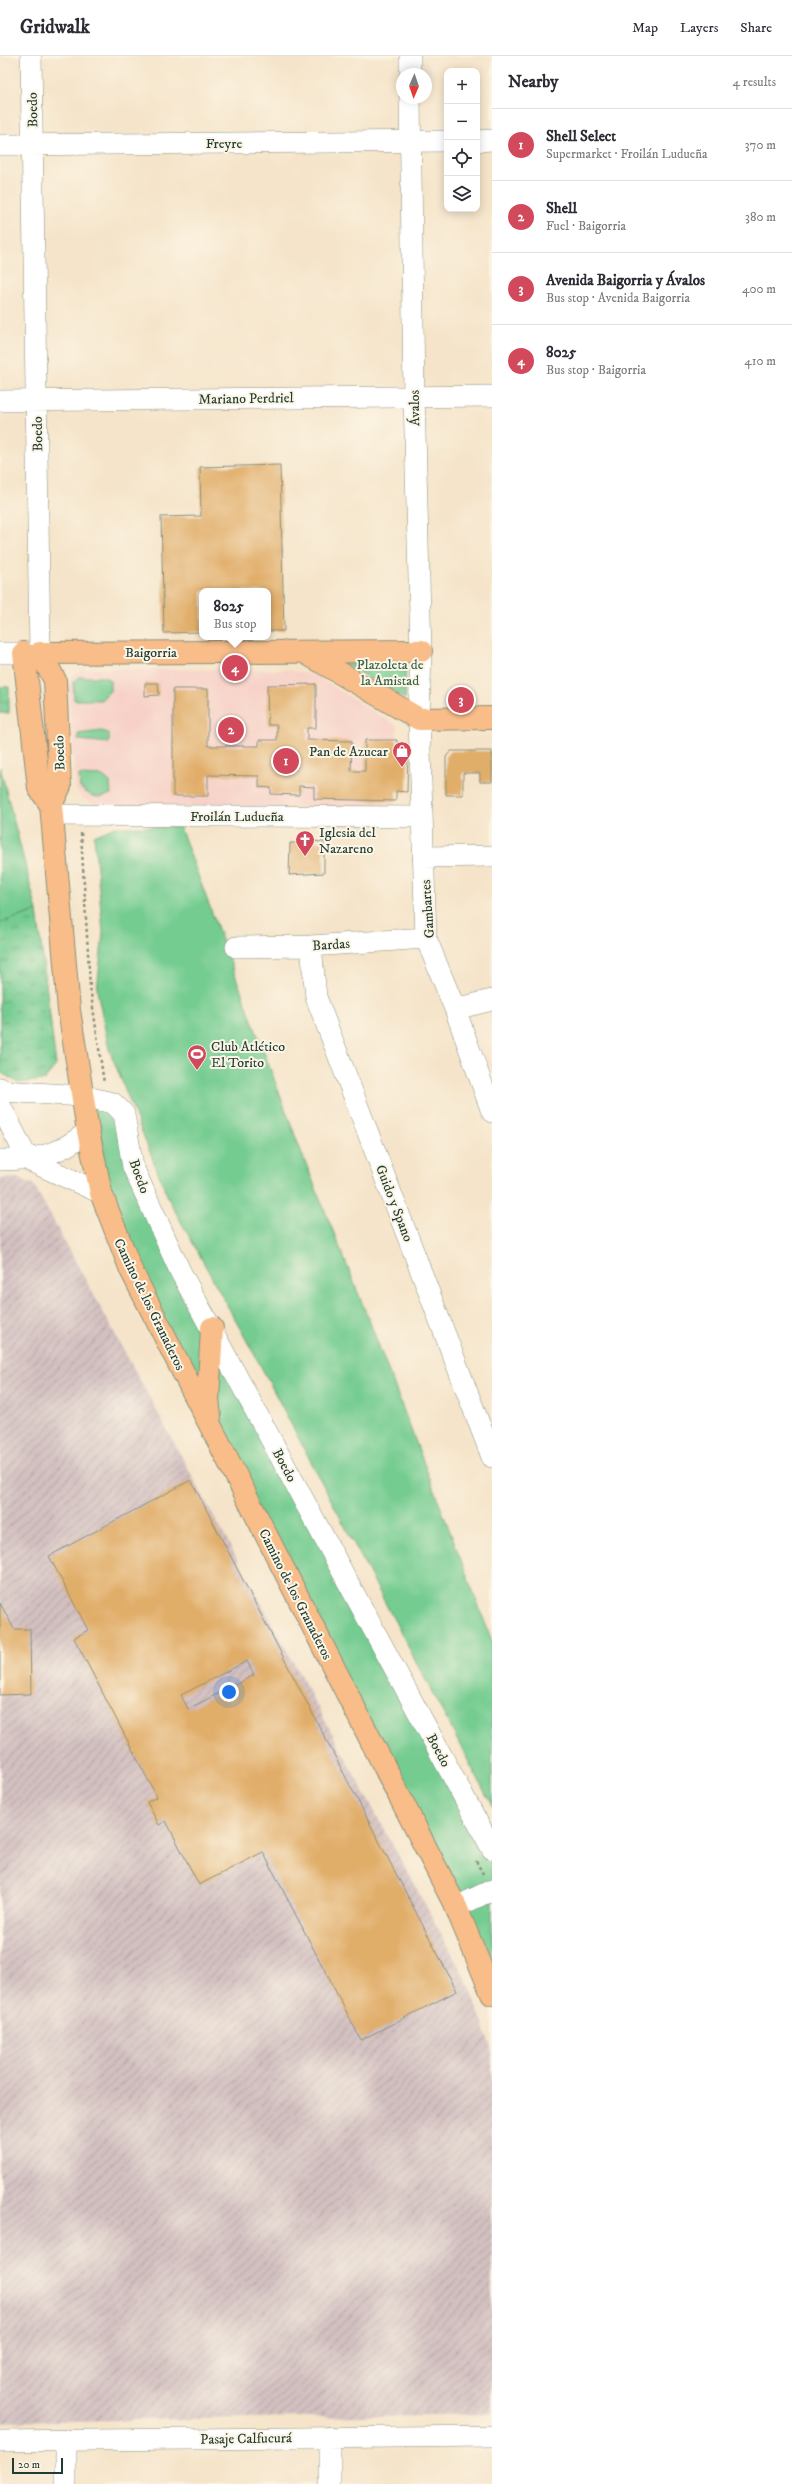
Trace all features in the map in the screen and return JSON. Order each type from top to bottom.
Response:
[{"type":"main road","name":"Baigorria","points":[[32,653],[421,651]]},
{"type":"main road","points":[[303,652],[419,719],[492,718]]},
{"type":"main road","name":"Boedo","points":[[32,653],[40,788],[52,810],[69,1010],[88,1131]]},
{"type":"main road","name":"Camino de los Granaderos","points":[[88,1131],[101,1193],[131,1270],[456,1907],[492,1994]]},
{"type":"main road","points":[[211,1428],[208,1399],[212,1328]]},
{"type":"street","name":"Boedo","points":[[32,56],[36,400],[32,653]]},
{"type":"street","points":[[410,56],[410,68]]},
{"type":"street","name":"Ávalos","points":[[410,104],[414,397],[421,651],[419,719]]},
{"type":"street","points":[[480,141],[492,140]]},
{"type":"street","name":"Freyre","points":[[0,145],[444,141]]},
{"type":"street","name":"Mariano Perdriel","points":[[0,401],[492,396]]},
{"type":"street","name":"Baigorria","points":[[0,654],[32,653]]},
{"type":"street","name":"Gambartes","points":[[419,719],[426,938],[455,1009],[492,1112]]},
{"type":"street","name":"Froilán Ludueña","points":[[52,810],[422,817]]},
{"type":"street","points":[[423,857],[492,856]]},
{"type":"street","name":"Bardas","points":[[236,947],[311,946],[426,938]]},
{"type":"street","name":"Guido y Spano","points":[[311,946],[316,997],[491,1451]]},
{"type":"street","points":[[455,1009],[492,1000]]},
{"type":"street","name":"Boedo","points":[[0,1088],[12,1091],[82,1096],[113,1103],[124,1114],[133,1167],[180,1271],[492,1849]]},
{"type":"street","points":[[0,1105],[28,1160],[101,1193]]},
{"type":"street","points":[[0,1160],[28,1160],[51,1154],[70,1145],[88,1131]]},
{"type":"street","points":[[456,1907],[492,1890]]},
{"type":"street","name":"Pasaje Calfucurá","points":[[0,2441],[492,2436]]},
{"type":"street","points":[[330,2437],[330,2484]]},
{"type":"street","points":[[66,2440],[66,2484]]},
{"type":"shaded area","points":[[83,669],[286,670],[314,675],[397,726],[396,808],[99,806],[83,799],[76,790],[68,684],[72,676]]},
{"type":"shaded area","points":[[0,1178],[18,1178],[34,1185],[471,1989],[492,2051],[492,2414],[0,2422]]},
{"type":"green space","name":"Plazoleta de la Amistad","points":[[331,656],[406,657],[405,699]]},
{"type":"green space","points":[[79,677],[105,677],[110,681],[110,691],[101,700],[74,700],[73,682]]},
{"type":"green space","points":[[0,687],[9,687],[9,713],[0,713]]},
{"type":"green space","points":[[101,731],[109,733],[109,743],[78,740],[78,734]]},
{"type":"green space","points":[[0,767],[37,911],[0,923]]},
{"type":"green space","points":[[79,775],[103,776],[110,782],[111,794],[102,797],[95,797],[88,794],[80,788]]},
{"type":"green space","points":[[115,827],[180,827],[302,1154],[369,1320],[492,1641],[492,1806],[258,1361],[169,1200],[109,1049],[97,990],[103,932],[94,836]]},
{"type":"green space","points":[[37,911],[56,1065],[44,1080],[19,1083],[0,1072],[0,923]]},
{"type":"green space","points":[[82,1096],[113,1103],[133,1167],[492,1849],[492,1994],[131,1270]]},
{"type":"building","points":[[280,465],[284,631],[271,631],[271,588],[199,588],[199,632],[164,633],[161,517],[201,516],[200,467]]},
{"type":"building","points":[[145,683],[158,683],[159,695],[145,696]]},
{"type":"building","points":[[316,684],[316,728],[307,728],[307,740],[352,741],[351,771],[365,771],[365,740],[397,740],[397,749],[408,750],[407,792],[396,791],[396,801],[314,799],[314,787],[299,786],[299,795],[271,794],[271,788],[259,787],[259,776],[208,775],[208,796],[173,796],[173,689],[208,689],[208,746],[259,746],[259,740],[277,740],[277,725],[268,725],[267,685]]},
{"type":"building","points":[[451,751],[492,751],[492,782],[480,782],[480,773],[463,773],[463,795],[446,795],[446,757]]},
{"type":"building","points":[[309,841],[324,842],[324,873],[289,875],[290,843],[309,843]]},
{"type":"building","points":[[191,1480],[457,1991],[361,2040],[263,1852],[199,1885],[166,1821],[159,1825],[147,1802],[157,1797],[74,1638],[88,1630],[49,1556]],"holes":[[[247,1661],[254,1675],[188,1709],[181,1695]]]},
{"type":"building","points":[[0,1603],[14,1629],[30,1629],[31,1694],[0,1695]]},
{"type":"place","name":"8025","points":[[235,668]]},
{"type":"place","name":"Avenida Baigorria y Ávalos","points":[[461,700]]},
{"type":"place","name":"Shell","points":[[231,730]]},
{"type":"place","name":"Shell Select","points":[[286,761]]},
{"type":"place","name":"Pan de Azucar","points":[[402,768]]},
{"type":"place","name":"Iglesia del Nazareno","points":[[305,857]]},
{"type":"place","name":"Club Atlético El Torito","points":[[197,1071]]}]
